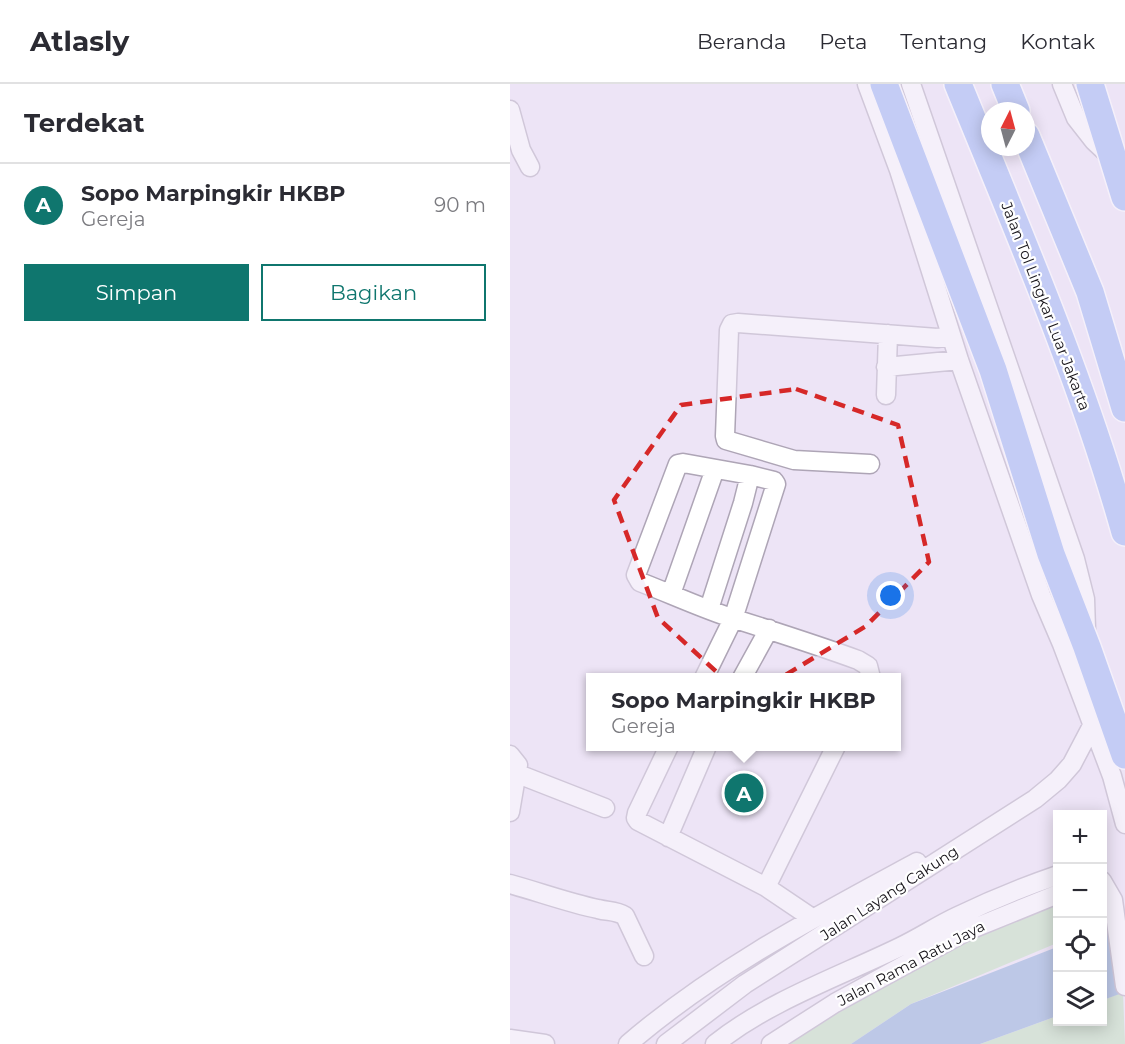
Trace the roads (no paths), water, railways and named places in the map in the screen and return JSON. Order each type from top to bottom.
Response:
[{"type":"highway","points":[[884,84],[993,370],[1051,554],[1125,755]]},
{"type":"highway","name":"Jalan Tol Lingkar Luar Jakarta","points":[[958,84],[1043,291],[1113,488],[1125,532]]},
{"type":"highway","points":[[1005,84],[1012,102]]},
{"type":"highway","points":[[1090,84],[1125,196]]},
{"type":"highway","points":[[1034,156],[1090,292],[1125,408]]},
{"type":"street","points":[[867,84],[899,170],[958,360],[1041,595],[1112,776],[1125,824]]},
{"type":"street","points":[[911,84],[1076,559],[1085,599],[1087,647]]},
{"type":"street","points":[[1062,84],[1076,118],[1094,141],[1112,158]]},
{"type":"street","points":[[510,110],[520,150],[530,167]]},
{"type":"street","points":[[870,464],[794,459],[726,440],[729,330],[732,324],[937,338],[951,336]]},
{"type":"street","points":[[886,395],[888,334]]},
{"type":"street","points":[[886,368],[958,360]]},
{"type":"street","points":[[706,673],[733,619],[776,484],[750,476],[678,464],[636,575],[640,582],[733,619],[769,629],[863,662],[870,669],[870,673]]},
{"type":"street","points":[[671,594],[715,469]]},
{"type":"street","points":[[709,609],[750,476]]},
{"type":"street","points":[[745,673],[769,629]]},
{"type":"street","name":"Jalan Layang Cakung","points":[[666,1044],[745,984],[1035,799],[1058,780],[1072,764],[1093,724]]},
{"type":"street","points":[[667,751],[636,818],[642,824],[766,887],[812,918]]},
{"type":"street","points":[[668,837],[705,751]]},
{"type":"street","points":[[766,887],[834,751]]},
{"type":"street","points":[[510,755],[518,765],[510,812]]},
{"type":"street","points":[[518,774],[605,808]]},
{"type":"street","points":[[628,1044],[702,987],[812,918],[1035,799]]},
{"type":"street","points":[[715,1044],[735,1028],[783,1002],[901,947],[957,916],[1053,877]]},
{"type":"street","points":[[510,884],[598,909],[615,910],[621,913],[625,916],[644,956]]},
{"type":"street","name":"Jalan Rama Ratu Jaya","points":[[771,1044],[835,1003],[967,931],[1053,896]]},
{"type":"street","points":[[1108,896],[1116,918],[1125,986]]},
{"type":"street","points":[[510,1039],[545,1044]]},
{"type":"water","points":[[1125,921],[1125,992],[1107,999],[1107,972],[1107,927]]},
{"type":"water","points":[[1053,949],[1053,1017],[980,1044],[851,1044],[911,1004]]},
{"type":"place","name":"Sopo Marpingkir HKBP","points":[[744,793]]}]
